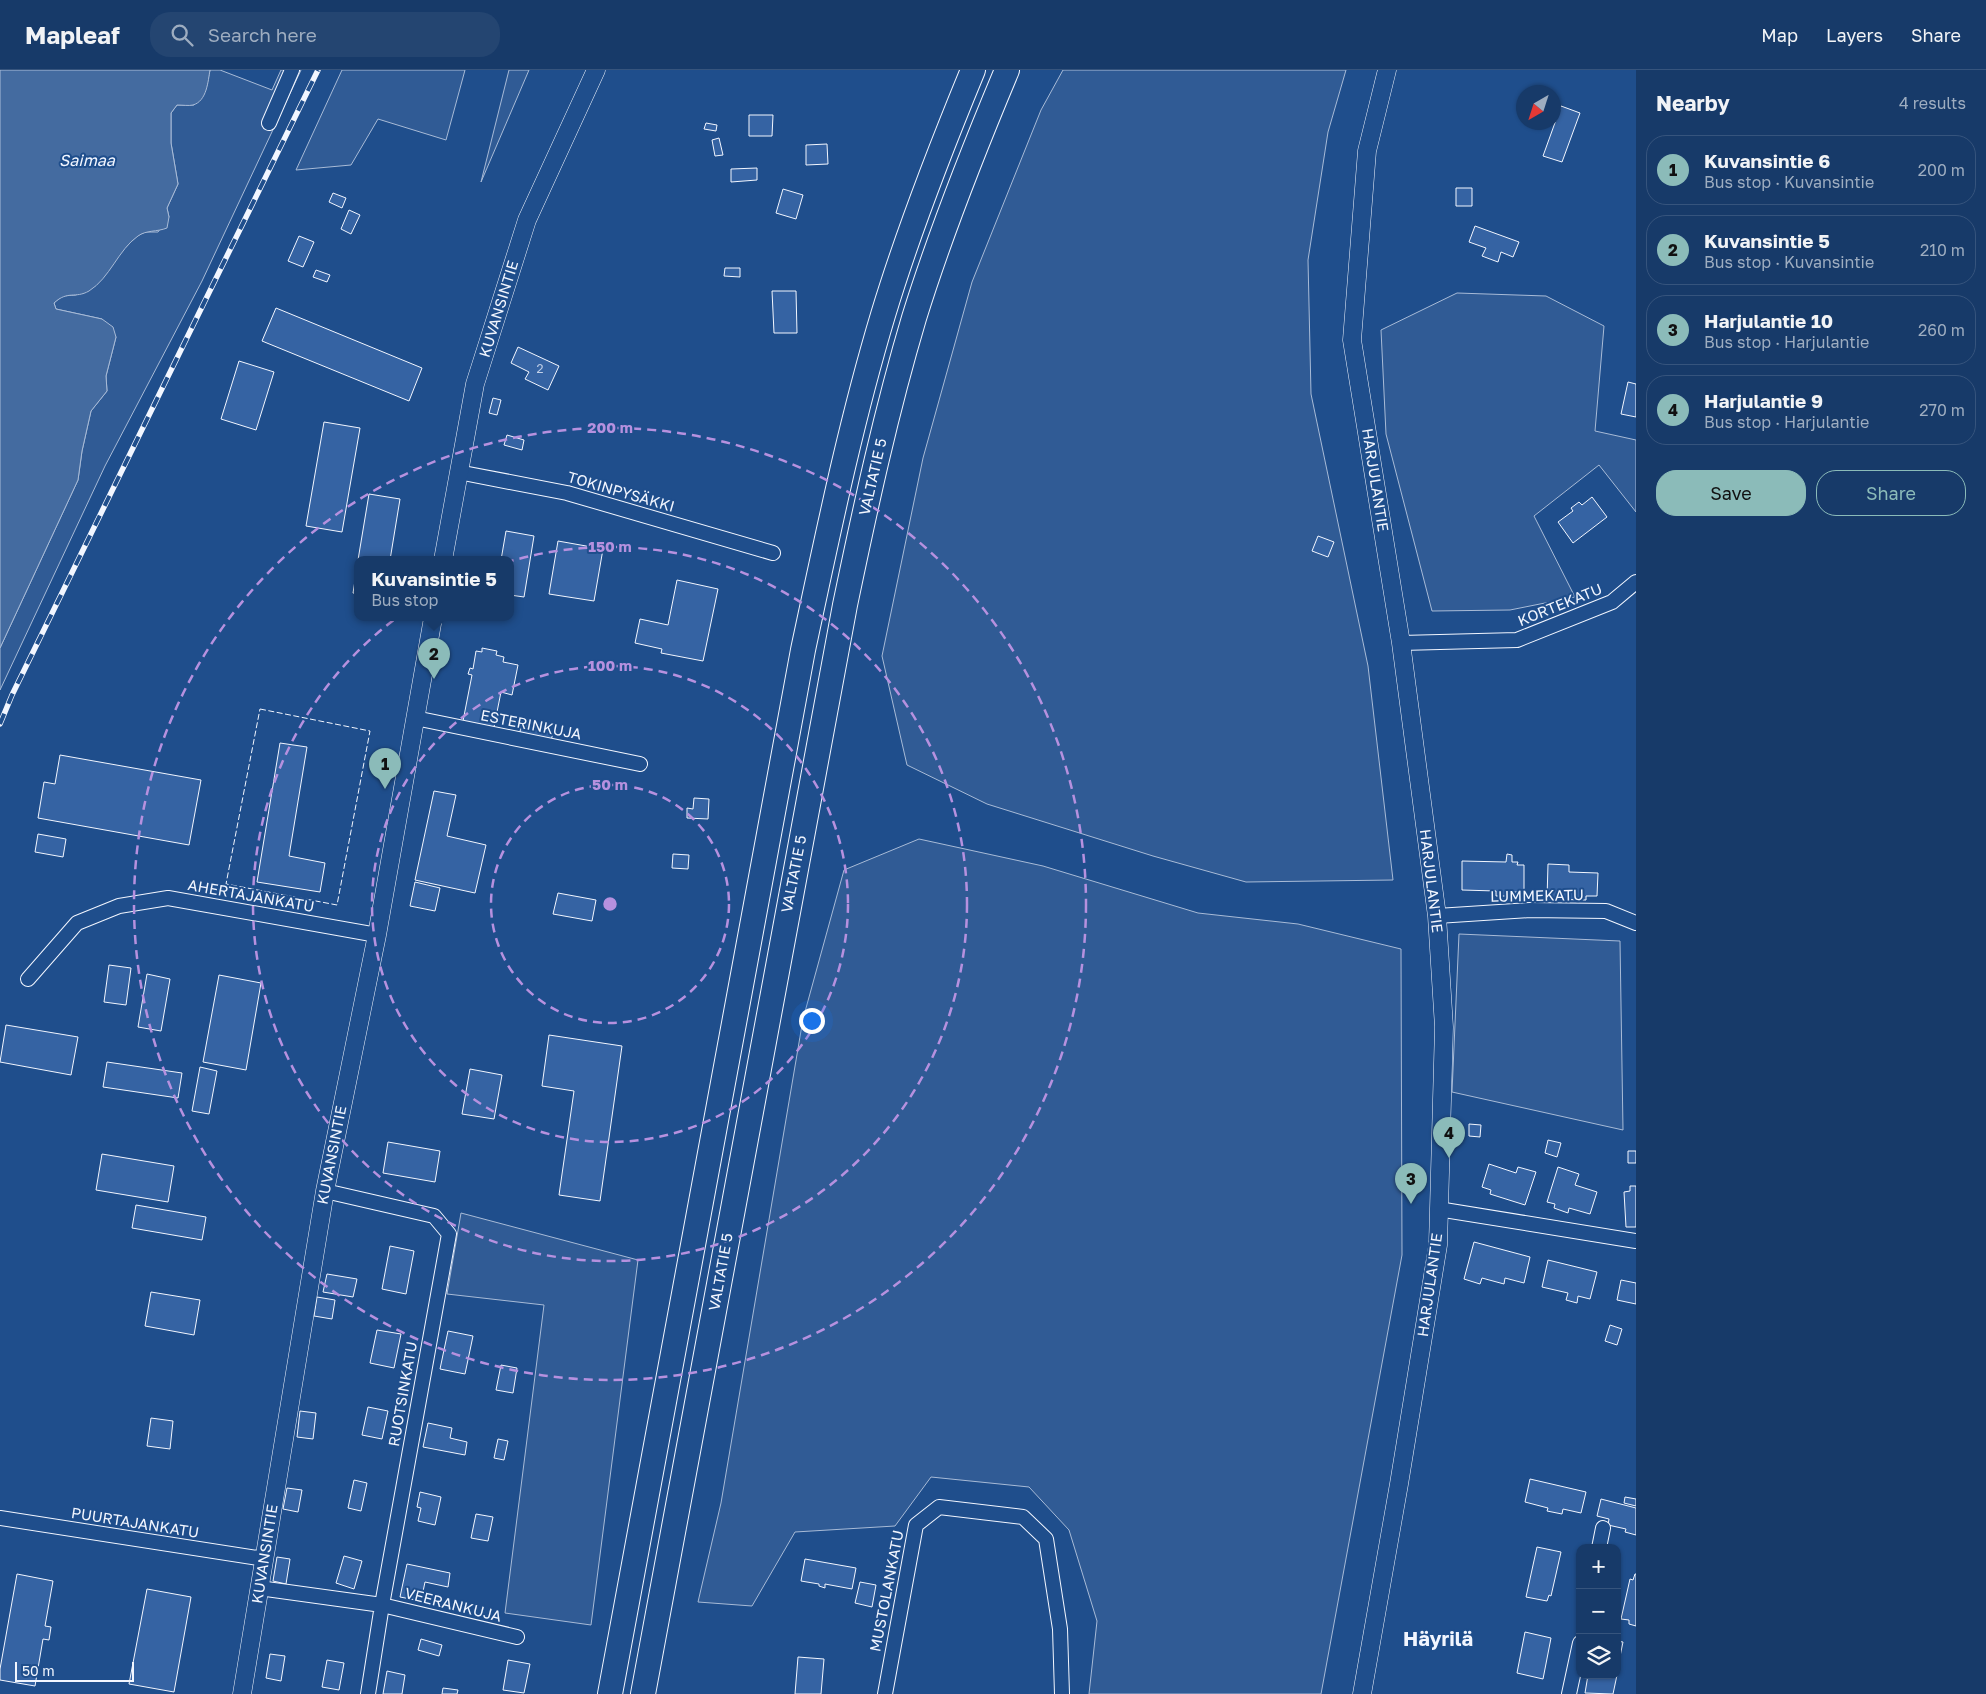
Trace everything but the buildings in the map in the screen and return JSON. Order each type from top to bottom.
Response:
[{"type":"highway","points":[[953,118],[969,70]]},
{"type":"highway","name":"VALTATIE 5","points":[[610,1694],[803,650],[829,526],[861,394],[883,314],[916,216],[973,70]]},
{"type":"highway","name":"VALTATIE 5","points":[[643,1694],[844,605],[891,401],[915,317],[976,146],[1007,70]]},
{"type":"highway","points":[[976,146],[1016,70]]},
{"type":"street","points":[[269,123],[292,70]]},
{"type":"street","name":"KUVANSINTIE","points":[[444,556],[475,384],[527,220],[596,70]]},
{"type":"street","name":"HARJULANTIE","points":[[1362,1694],[1438,1245],[1444,1027],[1437,916],[1401,643],[1352,340],[1366,151],[1387,70]]},
{"type":"street","name":"TOKINPYSÄKKI","points":[[458,472],[567,493],[773,553]]},
{"type":"street","name":"KORTEKATU","points":[[1401,643],[1517,640],[1612,602],[1636,582]]},
{"type":"street","name":"KUVANSINTIE","points":[[242,1694],[324,1191],[377,935],[432,621]]},
{"type":"street","name":"ESTERINKUJA","points":[[416,718],[640,764]]},
{"type":"street","name":"AHERTAJANKATU","points":[[28,979],[77,923],[119,906],[168,898],[377,935]]},
{"type":"street","name":"LUMMEKATU","points":[[1437,916],[1530,910],[1606,911],[1636,923]]},
{"type":"street","name":"RUOTSINKATU","points":[[324,1191],[434,1216],[449,1234],[382,1605],[368,1694]]},
{"type":"street","points":[[1438,1209],[1636,1241]]},
{"type":"street","name":"MUSTOLANKATU","points":[[884,1694],[916,1525],[939,1507],[1023,1517],[1046,1539],[1060,1629],[1062,1694]]},
{"type":"street","name":"PUURTAJANKATU","points":[[0,1518],[264,1559]]},
{"type":"street","points":[[1600,1544],[1603,1528]]},
{"type":"street","name":"VEERANKUJA","points":[[259,1588],[382,1605],[517,1637]]},
{"type":"street","points":[[1569,1694],[1576,1661]]},
{"type":"shaded area","points":[[210,70],[220,70],[272,90],[281,70],[301,70],[202,281],[105,466],[0,690],[0,648],[78,480],[91,411],[107,391],[106,376],[116,337],[102,319],[56,309],[54,303],[62,296],[76,295],[101,279],[121,252],[137,236],[145,232],[158,232],[169,217],[167,208],[178,184],[171,143],[171,113],[177,105],[194,105],[206,89]]},
{"type":"shaded area","points":[[342,70],[465,70],[446,140],[378,119],[351,165],[296,170]]},
{"type":"shaded area","points":[[509,70],[529,70],[481,182]]},
{"type":"shaded area","points":[[1063,70],[1346,70],[1328,132],[1308,260],[1311,394],[1368,666],[1393,880],[1246,882],[1153,856],[987,804],[907,765],[882,656],[923,458],[972,282],[1041,110]]},
{"type":"shaded area","points":[[1457,293],[1546,296],[1604,326],[1595,431],[1636,440],[1636,512],[1599,465],[1534,516],[1575,597],[1510,610],[1432,611],[1386,434],[1381,330]]},
{"type":"shaded area","points":[[919,839],[1043,866],[1198,913],[1298,924],[1401,949],[1402,1255],[1321,1694],[1089,1694],[1097,1621],[1069,1530],[1029,1487],[931,1477],[895,1526],[795,1532],[752,1606],[698,1602],[721,1503],[803,1019],[844,870]]},
{"type":"shaded area","points":[[1459,934],[1620,941],[1623,1130],[1452,1092]]},
{"type":"shaded area","points":[[461,1213],[638,1260],[591,1625],[505,1613],[544,1305],[447,1294]]},
{"type":"water","name":"Saimaa","points":[[0,70],[210,70],[206,90],[198,103],[193,105],[177,105],[171,113],[171,143],[178,184],[167,208],[169,217],[167,228],[138,236],[125,249],[103,279],[89,291],[63,297],[54,303],[56,309],[102,319],[113,327],[116,337],[106,376],[107,391],[91,411],[78,480],[0,648]]},
{"type":"railway","points":[[0,724],[12,695],[318,70]]},
{"type":"fence","points":[[260,709],[370,731],[337,905],[226,884],[260,709]]},
{"type":"place","name":"Kuvansintie 5","points":[[434,679]]},
{"type":"place","name":"Kuvansintie 6","points":[[385,789]]},
{"type":"place","name":"Harjulantie 9","points":[[1449,1158]]},
{"type":"place","name":"Harjulantie 10","points":[[1411,1204]]},
{"type":"district","name":"Häyrilä","points":[[1438,1639]]}]
